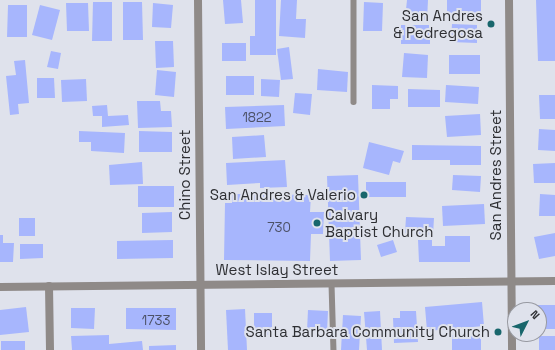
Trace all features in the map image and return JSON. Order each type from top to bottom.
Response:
[{"type":"street","name":"Chino Street","points":[[198,0],[201,350]]},
{"type":"street","name":"San Andres Street","points":[[509,0],[512,350]]},
{"type":"street","name":"West Islay Street","points":[[0,287],[555,281]]},
{"type":"street","points":[[49,286],[50,350]]},
{"type":"lane","points":[[354,0],[354,102]]},
{"type":"lane","points":[[332,284],[334,350]]},
{"type":"building","points":[[223,0],[241,0],[243,23],[225,24]]},
{"type":"building","points":[[255,0],[276,0],[276,55],[250,55],[250,36],[255,36]]},
{"type":"building","points":[[281,0],[297,0],[296,19],[306,19],[305,38],[279,36]]},
{"type":"building","points":[[407,0],[428,0],[427,20],[405,19]]},
{"type":"building","points":[[447,0],[481,0],[481,14],[447,13]]},
{"type":"building","points":[[536,0],[555,0],[555,61],[538,61]]},
{"type":"building","points":[[93,2],[112,2],[112,41],[92,41]]},
{"type":"building","points":[[123,2],[142,2],[143,40],[123,40]]},
{"type":"building","points":[[364,2],[383,3],[382,31],[363,31]]},
{"type":"building","points":[[66,3],[88,3],[89,31],[67,31]]},
{"type":"building","points":[[153,3],[173,5],[171,28],[152,27]]},
{"type":"building","points":[[8,5],[27,5],[27,37],[7,37]]},
{"type":"building","points":[[40,5],[60,10],[52,40],[32,35]]},
{"type":"building","points":[[452,24],[477,25],[477,43],[451,42]]},
{"type":"building","points":[[401,25],[430,25],[430,44],[401,44]]},
{"type":"building","points":[[155,41],[173,41],[174,67],[156,68]]},
{"type":"building","points":[[222,43],[246,43],[246,61],[222,61]]},
{"type":"building","points":[[289,47],[293,79],[281,80],[277,49]]},
{"type":"building","points":[[51,51],[61,53],[58,69],[47,67]]},
{"type":"building","points":[[404,53],[428,55],[427,78],[402,77]]},
{"type":"building","points":[[449,55],[480,55],[480,74],[449,74]]},
{"type":"building","points":[[25,60],[29,103],[18,104],[19,114],[10,115],[6,76],[16,75],[14,61]]},
{"type":"building","points":[[318,69],[348,72],[347,92],[317,90]]},
{"type":"building","points":[[157,70],[176,72],[174,97],[155,95]]},
{"type":"building","points":[[226,76],[254,76],[254,95],[226,95]]},
{"type":"building","points":[[37,78],[54,78],[55,98],[37,98]]},
{"type":"building","points":[[86,79],[87,101],[62,102],[61,80]]},
{"type":"building","points":[[261,79],[280,80],[279,97],[261,96]]},
{"type":"building","points":[[372,85],[398,86],[398,99],[390,99],[390,109],[372,109]]},
{"type":"building","points":[[446,85],[479,87],[478,104],[445,102]]},
{"type":"building","points":[[408,89],[440,90],[440,107],[408,107]]},
{"type":"building","points":[[295,93],[312,94],[310,115],[293,113]]},
{"type":"building","points":[[539,95],[555,95],[555,119],[540,119]]},
{"type":"building","points":[[137,101],[160,101],[161,111],[171,111],[172,127],[138,128]]},
{"type":"building","points":[[107,105],[108,116],[128,115],[129,125],[102,127],[102,116],[93,116],[92,106]]},
{"type":"building","points":[[284,105],[285,126],[226,129],[225,107]]},
{"type":"building","points":[[480,114],[481,135],[447,137],[445,116]]},
{"type":"building","points":[[539,129],[555,130],[555,151],[538,150]]},
{"type":"building","points":[[79,131],[125,133],[124,153],[91,151],[91,142],[79,142]]},
{"type":"building","points":[[139,131],[172,132],[172,152],[139,152]]},
{"type":"building","points":[[264,135],[266,157],[233,159],[232,137]]},
{"type":"building","points":[[369,142],[404,151],[400,163],[393,161],[389,175],[363,168]]},
{"type":"building","points":[[412,145],[481,146],[481,165],[450,165],[450,160],[412,160]]},
{"type":"building","points":[[285,160],[287,187],[260,188],[260,183],[227,185],[226,163]]},
{"type":"building","points":[[142,162],[143,184],[110,185],[109,165]]},
{"type":"building","points":[[555,163],[555,183],[534,183],[533,164]]},
{"type":"building","points":[[358,175],[361,260],[330,261],[327,176]]},
{"type":"building","points":[[453,175],[481,176],[480,192],[452,190]]},
{"type":"building","points":[[366,182],[406,182],[406,197],[366,197]]},
{"type":"building","points":[[138,186],[174,186],[174,207],[138,207]]},
{"type":"building","points":[[232,194],[311,195],[310,212],[324,212],[323,234],[311,234],[310,261],[224,260],[225,203],[232,203]]},
{"type":"building","points":[[540,194],[555,195],[555,216],[539,216]]},
{"type":"building","points":[[484,204],[485,224],[443,226],[442,206]]},
{"type":"building","points":[[172,212],[172,232],[142,233],[142,213]]},
{"type":"building","points":[[406,217],[434,218],[433,235],[405,233]]},
{"type":"building","points":[[19,218],[35,218],[35,236],[19,236]]},
{"type":"building","points":[[555,233],[555,256],[539,259],[534,237]]},
{"type":"building","points":[[0,235],[3,235],[3,243],[14,243],[13,262],[0,262]]},
{"type":"building","points":[[445,236],[470,236],[470,262],[419,262],[418,240],[432,240],[432,246],[445,246]]},
{"type":"building","points":[[173,240],[173,258],[117,259],[117,241]]},
{"type":"building","points":[[393,240],[397,252],[381,257],[377,245]]},
{"type":"building","points":[[20,244],[43,244],[43,258],[20,259]]},
{"type":"building","points":[[482,302],[484,326],[427,331],[425,307]]},
{"type":"building","points":[[547,305],[555,305],[555,329],[547,329]]},
{"type":"building","points":[[26,307],[29,332],[0,335],[0,310]]},
{"type":"building","points":[[71,308],[95,308],[94,329],[71,328]]},
{"type":"building","points":[[126,308],[176,308],[176,330],[126,329]]},
{"type":"building","points":[[245,309],[247,350],[228,350],[226,310]]},
{"type":"building","points":[[308,310],[328,311],[327,332],[307,331]]},
{"type":"building","points":[[380,311],[382,350],[367,350],[364,312]]},
{"type":"building","points":[[400,311],[416,311],[418,342],[394,343],[393,318],[400,318]]},
{"type":"building","points":[[254,313],[272,313],[272,335],[254,335]]},
{"type":"building","points":[[343,315],[361,316],[359,350],[341,350]]},
{"type":"building","points":[[109,335],[109,344],[142,341],[143,350],[72,350],[71,336]]},
{"type":"building","points":[[452,335],[481,336],[481,350],[452,350]]},
{"type":"building","points":[[547,336],[555,336],[555,350],[539,350],[539,342],[547,342]]},
{"type":"building","points":[[1,341],[25,341],[25,350],[1,350]]},
{"type":"building","points":[[176,345],[176,350],[149,350],[149,346]]},
{"type":"place","name":"San Andres & Pedregosa","points":[[491,24]]},
{"type":"place","name":"San Andres & Valerio","points":[[364,195]]},
{"type":"place","name":"Calvary Baptist Church","points":[[317,223]]},
{"type":"place","name":"Santa Barbara Community Church","points":[[498,332]]}]
